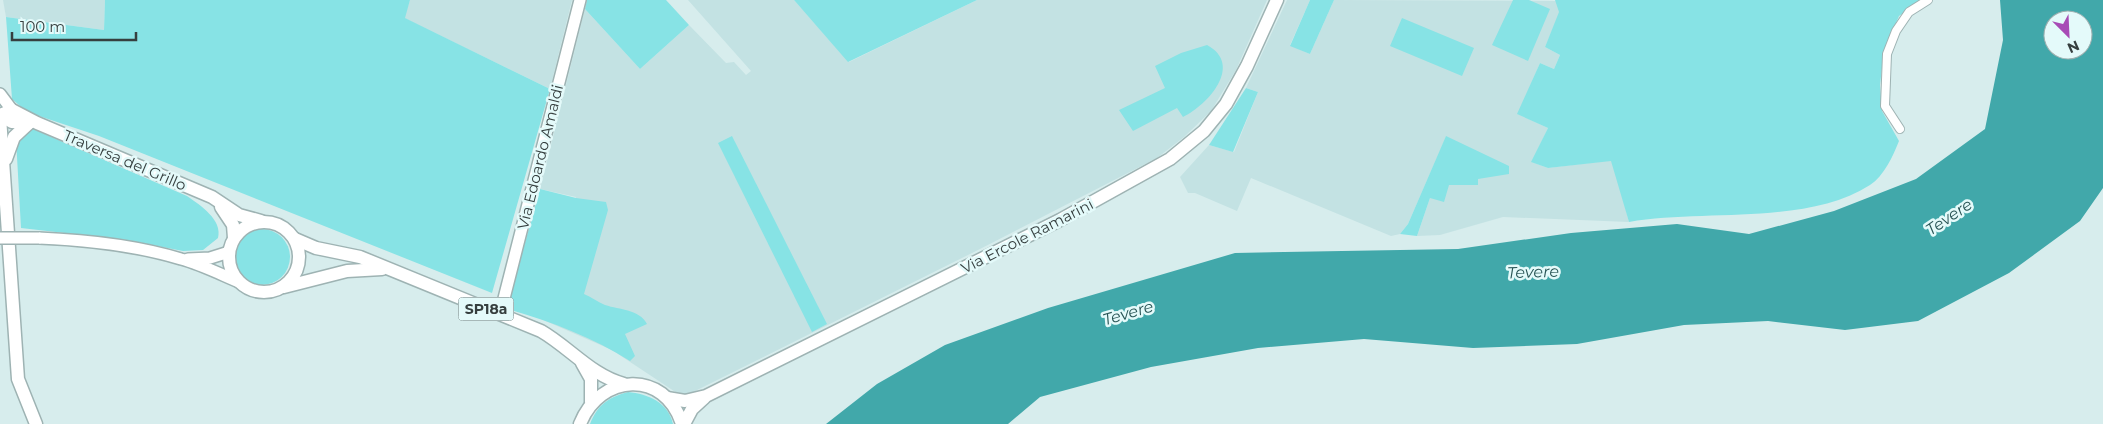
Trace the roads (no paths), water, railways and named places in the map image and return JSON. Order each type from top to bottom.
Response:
[{"type":"main road","name":"Via Ercole Ramarini","points":[[667,398],[685,401],[706,396],[1060,220],[1170,159],[1204,131],[1226,104],[1247,66],[1278,0]]},
{"type":"main road","name":"Traversa del Grillo","points":[[3,114],[12,122],[33,123],[212,197],[239,215],[261,221]]},
{"type":"main road","points":[[3,114],[4,166],[18,379],[36,424]]},
{"type":"main road","points":[[4,166],[14,137],[33,123]]},
{"type":"main road","name":"Traversa del Grillo","points":[[212,197],[230,220],[234,238]]},
{"type":"main road","points":[[261,221],[281,225],[295,239],[300,260],[297,271],[283,287],[272,292],[248,289],[239,282],[229,263],[229,252],[234,238],[246,227],[261,221]]},
{"type":"main road","name":"SP18a","points":[[295,239],[316,248],[354,255],[541,331],[557,340],[599,373],[624,384]]},
{"type":"main road","name":"SP18a","points":[[283,287],[347,271],[390,270]]},
{"type":"main road","points":[[578,357],[591,379],[591,402],[580,424]]},
{"type":"main road","name":"SP18a","points":[[591,402],[603,392],[624,384],[636,384],[653,388],[667,398],[678,412],[683,424]]},
{"type":"main road","name":"Via Ercole Ramarini","points":[[683,424],[692,409],[706,396]]},
{"type":"street","name":"Via Edoardo Amaldi","points":[[500,314],[580,0]]},
{"type":"street","points":[[1900,129],[1885,106],[1887,54],[1896,31],[1909,12],[1928,0]]},
{"type":"street","points":[[0,94],[3,114]]},
{"type":"street","points":[[0,238],[39,238],[104,243],[182,259],[239,282]]},
{"type":"street","points":[[182,259],[210,258],[229,252]]},
{"type":"water","name":"Tevere","points":[[2000,0],[2103,0],[2103,188],[2080,221],[2009,273],[1918,321],[1845,330],[1768,321],[1684,325],[1577,344],[1473,348],[1364,339],[1258,348],[1151,367],[1040,397],[1008,424],[826,424],[877,384],[945,345],[1048,308],[1235,253],[1458,249],[1571,233],[1677,224],[1749,234],[1834,211],[1916,179],[1985,129],[2003,40]]}]
